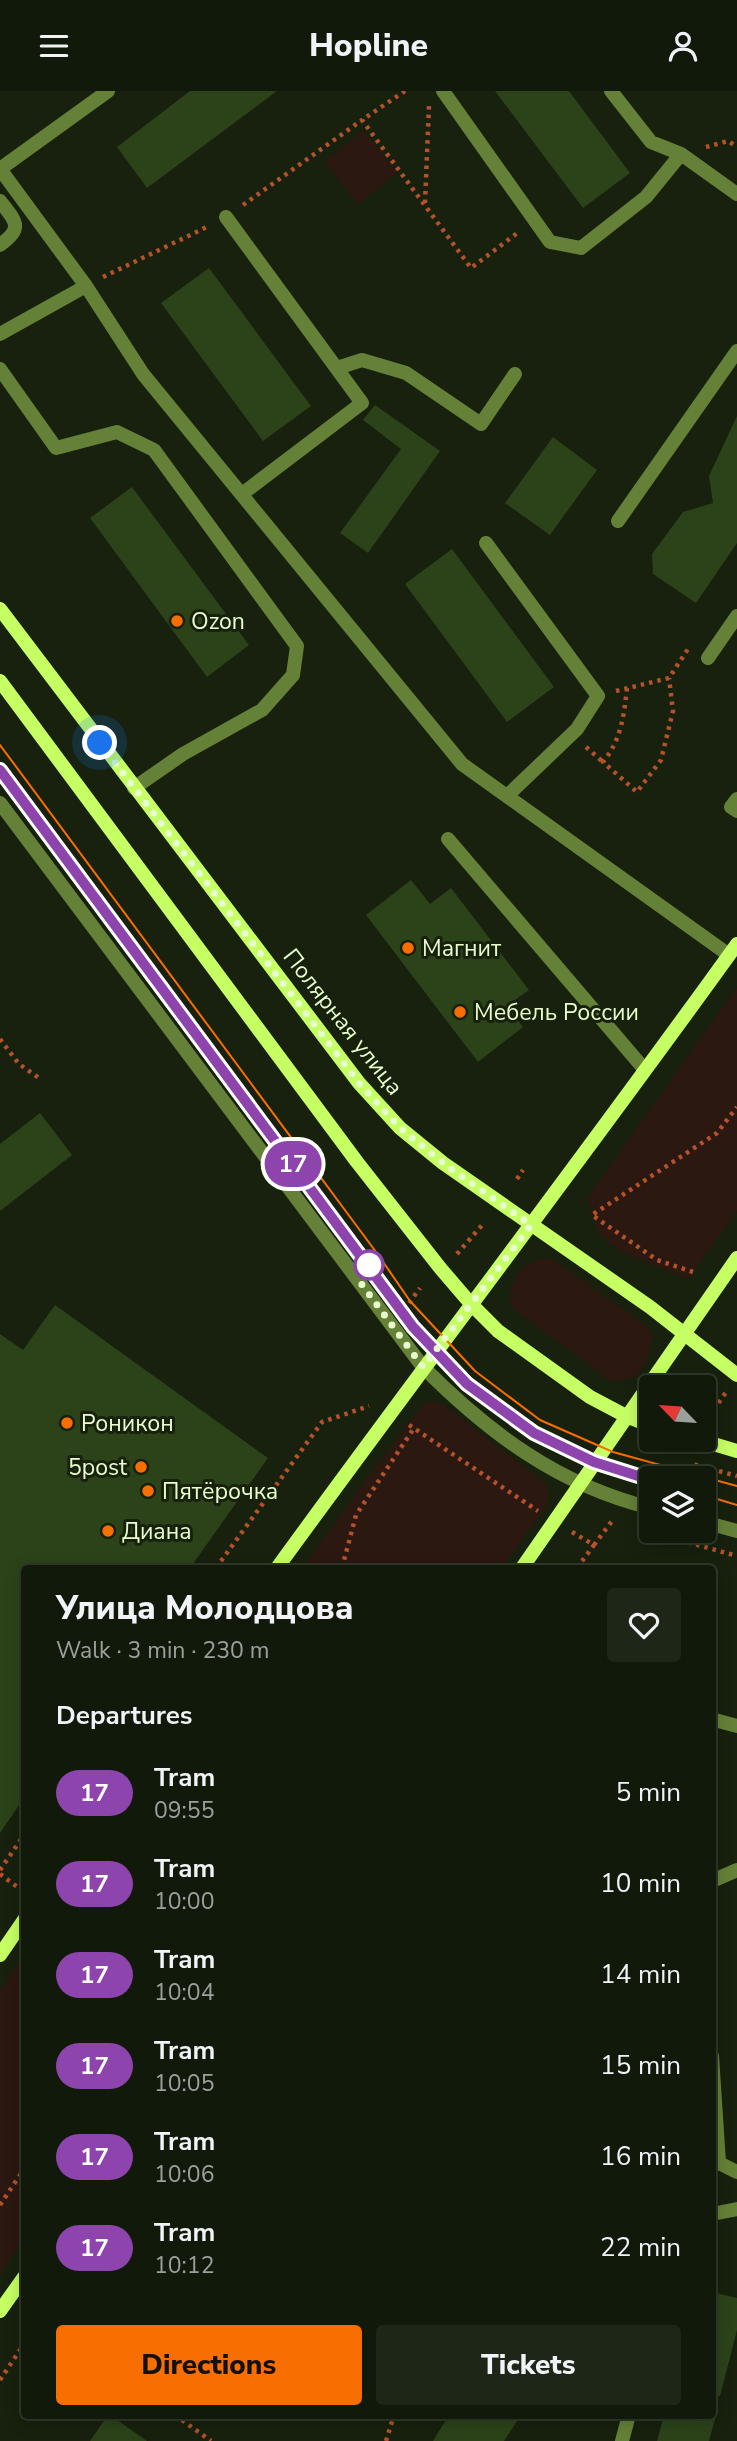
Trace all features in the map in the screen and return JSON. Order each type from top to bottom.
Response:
[{"type":"main road","name":"Полярная улица","points":[[0,609],[359,1083],[400,1128],[443,1163],[685,1333],[737,1375]]},
{"type":"main road","points":[[0,681],[357,1162],[471,1304],[498,1331],[590,1397],[639,1421]]},
{"type":"main road","points":[[279,1565],[733,949]]},
{"type":"main road","points":[[524,1565],[737,1258]]},
{"type":"main road","points":[[716,1445],[737,1451]]},
{"type":"main road","points":[[0,1955],[21,1924]]},
{"type":"main road","points":[[0,2311],[21,2281]]},
{"type":"street","points":[[108,91],[0,169],[86,286],[143,374],[462,764],[638,892],[733,949]]},
{"type":"street","points":[[443,91],[550,242],[581,249],[646,197],[681,155]]},
{"type":"street","points":[[611,91],[651,142],[681,155],[737,194]]},
{"type":"street","points":[[0,201],[15,221],[16,229],[12,236],[0,245]]},
{"type":"street","points":[[226,217],[362,403],[242,493]]},
{"type":"street","points":[[0,334],[86,286]]},
{"type":"street","points":[[618,521],[737,351]]},
{"type":"street","points":[[337,368],[362,361],[405,373],[481,424],[515,374]]},
{"type":"street","points":[[0,369],[56,448],[117,432],[154,450],[297,646],[293,675],[262,710],[183,754],[134,788]]},
{"type":"street","points":[[486,543],[598,696],[577,729],[508,795]]},
{"type":"street","points":[[708,658],[737,616]]},
{"type":"street","points":[[737,799],[731,807],[737,811]]},
{"type":"street","points":[[0,803],[423,1367],[457,1402],[494,1433],[536,1460],[580,1484],[639,1505]]},
{"type":"street","points":[[448,839],[645,1070]]},
{"type":"street","points":[[716,1525],[737,1531]]},
{"type":"street","points":[[716,1720],[737,1726]]},
{"type":"street","points":[[716,1879],[737,1870]]},
{"type":"street","points":[[716,2117],[719,2163],[737,2172]]},
{"type":"street","points":[[716,2213],[737,2209]]},
{"type":"street","points":[[622,2441],[628,2419]]},
{"type":"path","points":[[405,91],[362,120],[471,268],[534,220]]},
{"type":"path","points":[[425,204],[429,103]]},
{"type":"path","points":[[627,688],[624,719],[614,749],[603,762],[638,792],[662,760],[673,711],[669,678],[691,644]]},
{"type":"path","points":[[598,696],[669,678]]},
{"type":"path","points":[[0,1039],[19,1063],[39,1078]]},
{"type":"path","points":[[693,1272],[657,1260],[592,1215],[717,1133],[737,1107]]},
{"type":"path","points":[[517,1179],[523,1170]]},
{"type":"path","points":[[457,1254],[483,1224]]},
{"type":"path","points":[[402,1312],[420,1288]]},
{"type":"path","points":[[716,1406],[726,1391]]},
{"type":"path","points":[[218,1565],[322,1422],[375,1403]]},
{"type":"path","points":[[408,1424],[542,1513]]},
{"type":"path","points":[[343,1565],[356,1515],[414,1428]]},
{"type":"path","points":[[716,1470],[737,1476]]},
{"type":"path","points":[[579,1565],[612,1521],[625,1525]]},
{"type":"path","points":[[638,1528],[737,1556]]},
{"type":"path","points":[[568,1530],[594,1545]]},
{"type":"path","points":[[21,1840],[0,1872],[21,1890]]},
{"type":"path","points":[[0,2205],[21,2174]]},
{"type":"path","points":[[0,2379],[21,2348]]},
{"type":"path","points":[[181,2419],[211,2441]]},
{"type":"path","points":[[386,2441],[393,2419]]},
{"type":"shaded area","points":[[363,130],[398,172],[358,204],[324,162]]},
{"type":"shaded area","points":[[737,987],[737,1211],[688,1279],[619,1251],[598,1233],[587,1198]]},
{"type":"shaded area","points":[[543,1258],[552,1259],[647,1326],[653,1336],[651,1346],[646,1362],[637,1374],[611,1381],[513,1309],[511,1292],[516,1277],[527,1265]]},
{"type":"shaded area","points":[[433,1401],[444,1405],[549,1486],[547,1505],[504,1565],[304,1565],[368,1476],[424,1403]]},
{"type":"shaded area","points":[[21,1960],[21,2243],[0,2274],[0,1990]]},
{"type":"building","points":[[190,91],[277,91],[147,188],[117,147]]},
{"type":"building","points":[[495,91],[569,91],[630,173],[583,208]]},
{"type":"building","points":[[209,268],[311,406],[263,441],[161,303]]},
{"type":"building","points":[[375,405],[440,451],[368,553],[340,533],[401,449],[363,420]]},
{"type":"building","points":[[737,416],[737,543],[696,603],[653,574],[652,554],[683,512],[713,503],[709,476]]},
{"type":"building","points":[[553,437],[597,470],[550,535],[505,503]]},
{"type":"building","points":[[132,487],[249,645],[207,677],[90,518]]},
{"type":"building","points":[[452,549],[554,687],[507,722],[405,584]]},
{"type":"building","points":[[411,880],[430,904],[451,888],[529,990],[507,1006],[523,1027],[478,1062],[366,915]]},
{"type":"building","points":[[40,1113],[72,1155],[0,1211],[0,1144]]},
{"type":"building","points":[[55,1305],[268,1458],[192,1565],[21,1565],[21,1802],[0,1833],[0,1334],[23,1350]]},
{"type":"building","points":[[716,2293],[737,2298],[737,2330],[720,2396],[716,2396]]},
{"type":"building","points":[[105,2419],[116,2419],[147,2441],[90,2441]]},
{"type":"building","points":[[447,2419],[518,2419],[504,2441],[433,2441]]},
{"type":"building","points":[[663,2419],[715,2419],[709,2441],[657,2441]]},
{"type":"tram line","points":[[0,745],[410,1301],[475,1371],[540,1420],[613,1452],[737,1486]]},
{"type":"tram line","points":[[0,770],[413,1326],[468,1384],[534,1433],[594,1462],[639,1476]]},
{"type":"tram line","name":"17","points":[[0,770],[413,1327],[467,1384],[534,1433],[606,1467],[639,1477]]},
{"type":"tram line","points":[[716,1499],[737,1505]]},
{"type":"place","name":"Ozon","points":[[177,621]]},
{"type":"place","name":"Магнит","points":[[408,948]]},
{"type":"place","name":"Мебель России","points":[[460,1012]]},
{"type":"place","name":"Роникон","points":[[67,1423]]},
{"type":"place","name":"5post","points":[[141,1467]]},
{"type":"place","name":"Пятёрочка","points":[[148,1491]]},
{"type":"place","name":"Диана","points":[[108,1531]]},
{"type":"route","points":[[100,743],[359,1083],[400,1128],[443,1163],[531,1225],[423,1367],[360,1282],[369,1265]]}]
